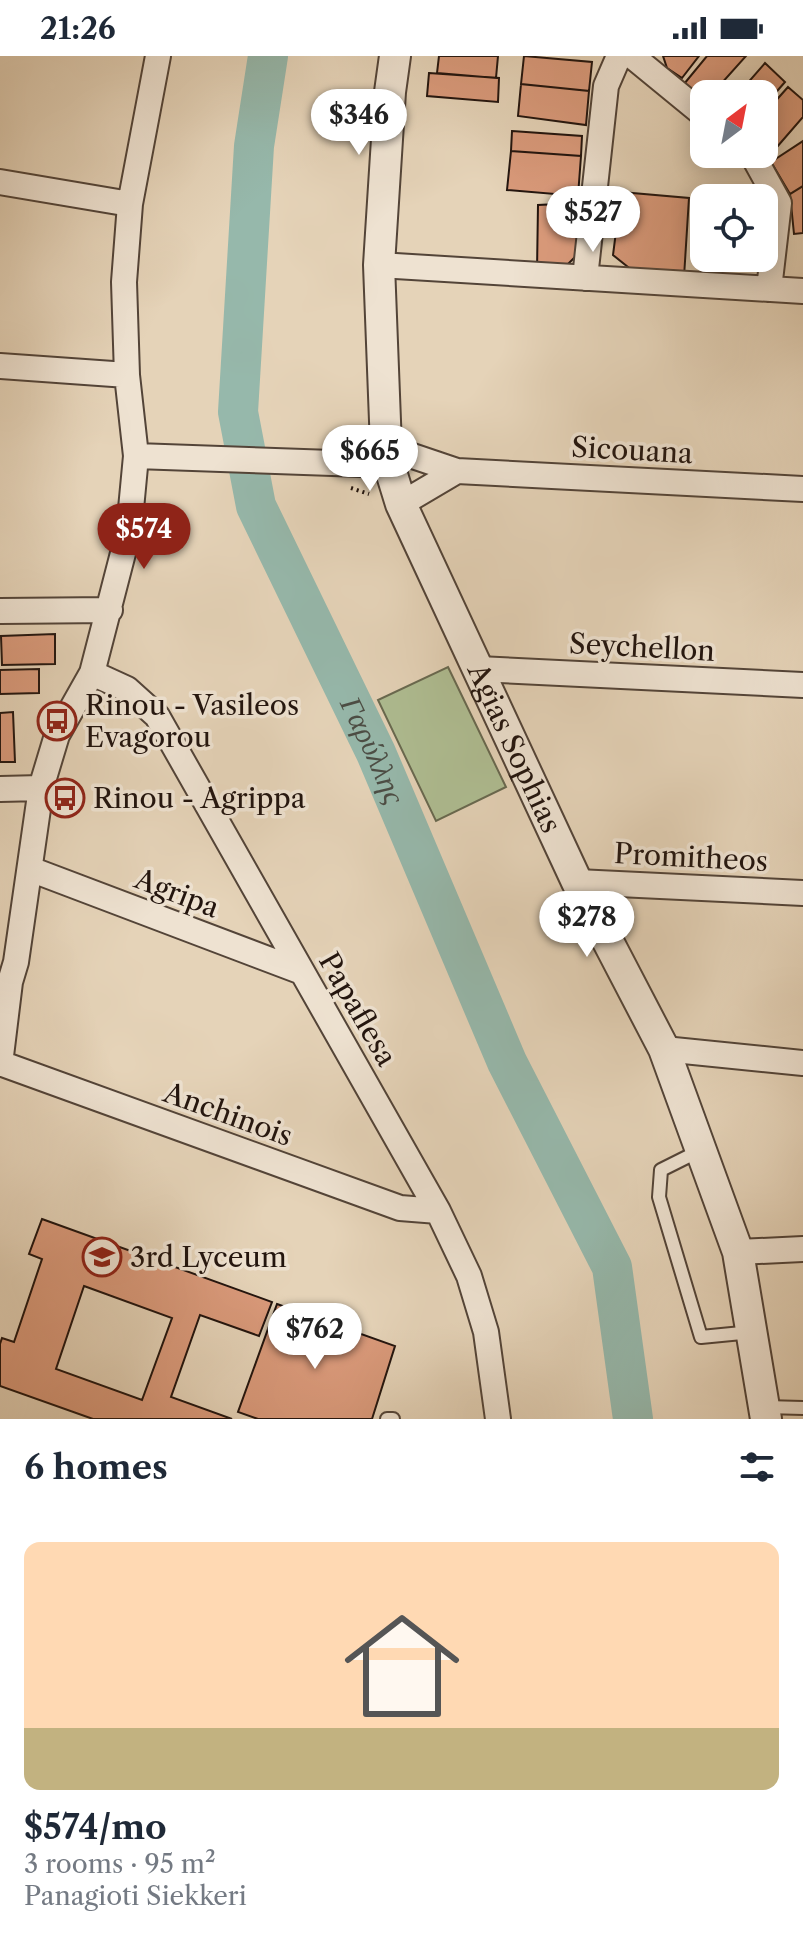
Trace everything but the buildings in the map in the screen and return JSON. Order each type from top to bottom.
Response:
[{"type":"street","points":[[0,1064],[5,982],[16,962],[41,788],[57,735],[92,673],[129,530],[136,456],[127,375],[124,282],[130,204],[158,56]]},
{"type":"street","name":"Agias Sophias","points":[[395,56],[379,265],[388,456],[401,504],[577,882],[664,1049],[738,1252],[765,1413]]},
{"type":"street","points":[[585,278],[606,86],[619,56]]},
{"type":"street","points":[[632,56],[690,104]]},
{"type":"street","points":[[760,168],[779,203],[769,289]]},
{"type":"street","points":[[0,182],[130,204]]},
{"type":"street","points":[[379,265],[803,291]]},
{"type":"street","points":[[0,366],[127,375]]},
{"type":"street","name":"Sicouana","points":[[136,456],[312,463],[388,456],[457,471],[803,489]]},
{"type":"street","points":[[401,504],[457,471]]},
{"type":"street","points":[[0,611],[110,610]]},
{"type":"street","name":"Seychellon","points":[[478,669],[803,685]]},
{"type":"street","name":"Papaflesa","points":[[92,673],[127,689],[157,716],[438,1211],[469,1276],[482,1318],[498,1419]]},
{"type":"street","points":[[0,789],[41,788]]},
{"type":"street","name":"Agripa","points":[[30,869],[302,972]]},
{"type":"street","name":"Promitheos","points":[[577,882],[803,893]]},
{"type":"street","points":[[664,1049],[803,1063]]},
{"type":"street","name":"Anchinois","points":[[0,1064],[400,1208],[438,1211]]},
{"type":"street","points":[[738,1252],[803,1249]]},
{"type":"lane","points":[[701,1150],[661,1170],[659,1197],[701,1337],[752,1332]]},
{"type":"lane","points":[[765,1413],[803,1408]]},
{"type":"green space","points":[[448,667],[506,787],[436,821],[378,700]]},
{"type":"waterway","name":"Γαρύλλης","points":[[268,56],[254,146],[238,412],[256,506],[376,753],[507,1062],[612,1267],[633,1419]]},
{"type":"place","name":"Rinou - Vasileos Evagorou","points":[[57,721]]},
{"type":"place","name":"Rinou - Agrippa","points":[[65,798]]},
{"type":"place","name":"3rd Lyceum","points":[[102,1257]]}]
